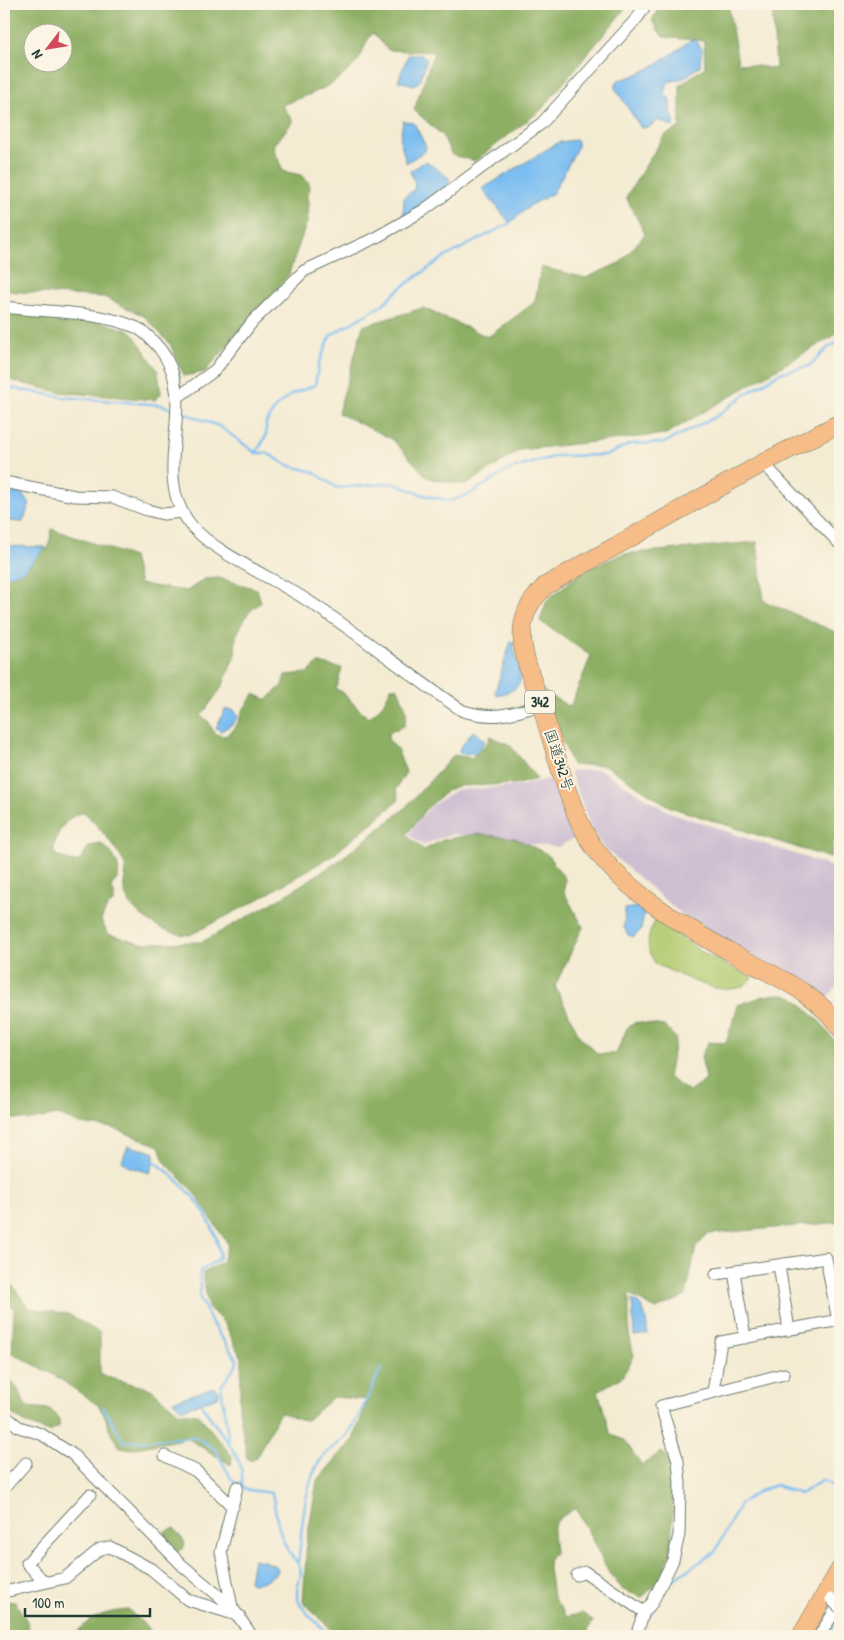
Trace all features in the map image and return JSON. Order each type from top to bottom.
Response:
[{"type":"highway","name":"国道342号","points":[[840,423],[763,463],[546,586],[530,604],[523,623],[522,638],[527,665],[584,830],[606,862],[640,892],[678,920],[712,942],[806,993],[830,1014],[840,1028]]},
{"type":"highway","points":[[802,1636],[832,1599],[840,1569]]},
{"type":"street","points":[[178,397],[215,370],[253,320],[304,272],[375,238],[424,210],[542,123],[638,17],[646,4]]},
{"type":"street","points":[[4,307],[98,318],[136,327],[152,339],[166,357],[175,373],[178,397],[171,473],[174,492],[182,512],[202,538],[303,598],[463,711],[481,716],[496,717],[541,705]]},
{"type":"street","points":[[763,463],[840,544]]},
{"type":"street","points":[[4,482],[74,496],[112,497],[163,514],[182,512]]},
{"type":"street","points":[[713,1392],[721,1342],[839,1321],[826,1258],[716,1274]]},
{"type":"street","points":[[779,1265],[789,1330]]},
{"type":"street","points":[[734,1272],[745,1338]]},
{"type":"street","points":[[636,1636],[644,1612],[652,1604],[673,1560],[679,1535],[680,1484],[678,1461],[661,1406],[784,1374]]},
{"type":"street","points":[[4,1416],[19,1427],[41,1434],[72,1454],[183,1566],[232,1607],[252,1636]]},
{"type":"street","points":[[165,1456],[196,1471],[233,1507]]},
{"type":"street","points":[[4,1488],[26,1463]]},
{"type":"street","points":[[232,1607],[221,1552],[237,1487]]},
{"type":"street","points":[[44,1582],[27,1563],[90,1495]]},
{"type":"street","points":[[4,1592],[70,1576],[100,1549],[110,1547],[151,1569],[188,1600],[228,1614],[240,1616]]},
{"type":"street","points":[[577,1575],[585,1572],[644,1612]]},
{"type":"street","points":[[819,1636],[832,1599],[840,1608]]},
{"type":"shaded area","points":[[599,769],[669,812],[830,866],[840,877],[840,983],[827,998],[686,918],[602,846],[589,823],[570,771]]},
{"type":"shaded area","points":[[555,777],[576,837],[558,847],[452,834],[423,845],[409,835],[415,824],[433,805],[456,790],[521,786]]},
{"type":"green space","points":[[4,4],[629,4],[541,110],[475,161],[452,155],[442,135],[414,110],[434,52],[388,50],[373,33],[359,60],[339,78],[322,89],[282,105],[293,121],[273,147],[283,171],[301,175],[309,183],[307,222],[288,276],[205,372],[184,376],[170,344],[144,316],[104,297],[4,291]]},
{"type":"green space","points":[[660,4],[728,4],[738,63],[776,69],[772,4],[840,4],[840,332],[666,434],[520,450],[466,485],[428,478],[392,439],[338,413],[363,326],[423,308],[488,337],[535,302],[541,267],[586,278],[621,262],[645,234],[626,197],[664,136],[680,127],[680,85],[705,67],[704,41],[663,37],[652,21]]},
{"type":"green space","points":[[4,311],[98,321],[131,331],[158,371],[161,394],[155,400],[59,392],[4,379]]},
{"type":"green space","points":[[52,529],[133,557],[140,584],[187,591],[204,579],[219,578],[257,589],[261,602],[248,613],[236,636],[235,655],[222,687],[201,716],[208,721],[215,734],[225,736],[233,730],[254,694],[267,700],[282,685],[285,675],[308,673],[318,663],[342,668],[336,689],[342,692],[368,718],[382,705],[391,687],[398,688],[406,711],[404,726],[389,733],[388,739],[397,749],[406,772],[396,789],[399,800],[332,856],[257,900],[190,935],[180,934],[160,927],[140,915],[127,898],[124,889],[125,866],[118,853],[85,813],[72,817],[62,827],[55,840],[54,854],[73,862],[79,861],[89,846],[101,844],[112,854],[117,862],[118,877],[111,887],[114,893],[114,901],[107,907],[101,920],[108,934],[141,943],[202,942],[281,898],[337,862],[403,810],[454,755],[471,758],[488,742],[490,736],[510,745],[537,779],[517,784],[457,786],[448,790],[425,810],[406,835],[424,850],[443,840],[476,834],[515,838],[547,854],[565,879],[564,892],[583,927],[555,986],[580,1037],[598,1054],[616,1054],[627,1028],[636,1022],[664,1026],[676,1038],[668,1077],[689,1092],[706,1080],[701,1056],[708,1042],[726,1043],[738,1005],[764,996],[777,994],[794,997],[821,1023],[840,1049],[840,1222],[709,1234],[696,1247],[686,1296],[656,1309],[629,1294],[629,1334],[634,1356],[622,1377],[598,1391],[611,1435],[624,1440],[642,1465],[661,1452],[670,1458],[678,1479],[673,1499],[671,1553],[659,1582],[642,1597],[623,1590],[609,1573],[576,1508],[561,1517],[553,1530],[555,1552],[548,1561],[553,1597],[567,1617],[582,1613],[593,1621],[585,1636],[338,1636],[303,1602],[307,1540],[317,1481],[353,1439],[368,1400],[333,1397],[306,1421],[280,1412],[256,1458],[251,1461],[247,1458],[239,1408],[242,1360],[225,1324],[208,1307],[203,1273],[222,1262],[228,1244],[192,1190],[164,1161],[159,1146],[113,1128],[80,1124],[58,1115],[30,1120],[4,1118],[4,583],[8,580],[4,573],[4,546],[48,549]]},
{"type":"green space","points":[[757,542],[764,601],[840,634],[840,815],[830,858],[670,807],[605,765],[572,765],[544,692],[570,707],[591,656],[540,621],[547,600],[582,572],[623,554]]},
{"type":"green space","points":[[657,918],[702,952],[727,966],[753,977],[743,986],[720,989],[698,983],[657,965],[650,953],[648,942]]},
{"type":"green space","points":[[4,1274],[29,1308],[68,1314],[100,1333],[100,1375],[151,1389],[178,1412],[198,1414],[232,1456],[231,1465],[187,1438],[131,1449],[120,1447],[111,1434],[105,1416],[98,1405],[54,1375],[12,1353],[14,1308],[4,1300]]},
{"type":"green space","points":[[4,1380],[16,1386],[26,1407],[50,1409],[59,1419],[59,1427],[50,1432],[43,1430],[26,1423],[4,1408]]},
{"type":"green space","points":[[174,1528],[185,1543],[182,1549],[177,1552],[164,1536],[165,1531]]},
{"type":"green space","points":[[4,1601],[15,1602],[27,1621],[31,1636],[4,1636]]},
{"type":"green space","points":[[129,1610],[154,1634],[153,1636],[75,1636],[85,1624],[98,1616]]},
{"type":"water","points":[[695,39],[702,49],[700,66],[684,78],[668,82],[664,94],[670,99],[670,110],[675,122],[673,127],[659,120],[649,127],[641,128],[615,88],[618,80],[648,69]]},
{"type":"water","points":[[408,55],[422,55],[427,59],[420,81],[414,85],[398,81]]},
{"type":"water","points":[[403,121],[414,123],[426,147],[425,151],[406,163],[400,140]]},
{"type":"water","points":[[576,140],[578,146],[553,193],[531,205],[510,223],[482,189],[559,142]]},
{"type":"water","points":[[426,161],[449,178],[449,188],[403,218],[404,197],[414,190],[415,183],[410,171]]},
{"type":"water","points":[[20,492],[30,503],[23,522],[4,521],[4,495]]},
{"type":"water","points":[[4,546],[46,547],[25,570],[7,577],[4,572]]},
{"type":"water","points":[[511,641],[514,643],[520,670],[520,682],[509,692],[497,695],[495,692]]},
{"type":"water","points":[[225,709],[234,710],[238,716],[234,723],[221,731],[216,728]]},
{"type":"water","points":[[473,731],[485,741],[476,753],[463,754],[459,751],[460,748]]},
{"type":"water","points":[[642,906],[645,909],[641,930],[634,937],[628,935],[624,927],[625,909]]},
{"type":"water","points":[[128,1146],[154,1152],[154,1161],[150,1173],[128,1166],[122,1161]]},
{"type":"water","points":[[632,1300],[637,1302],[643,1309],[648,1334],[634,1336]]},
{"type":"water","points":[[214,1387],[219,1392],[218,1397],[182,1409],[173,1401]]},
{"type":"water","points":[[253,1559],[265,1561],[277,1567],[278,1572],[264,1581],[252,1584],[249,1581]]},
{"type":"waterway","points":[[256,453],[266,436],[266,423],[276,407],[292,394],[315,385],[319,363],[331,335],[382,305],[398,290],[443,258],[510,223]]},
{"type":"waterway","points":[[181,412],[219,426],[256,453],[267,453],[287,465],[314,472],[337,488],[392,483],[424,495],[450,501],[468,495],[511,469],[557,456],[607,455],[630,444],[664,443],[717,416],[746,394],[780,373],[809,366],[829,347],[840,341]]},
{"type":"waterway","points":[[4,387],[63,397],[162,405],[174,410]]},
{"type":"waterway","points":[[154,1161],[177,1180],[198,1203],[213,1229],[218,1243],[220,1258],[200,1271],[200,1298],[213,1325],[237,1360],[236,1366],[221,1386],[229,1443]]},
{"type":"waterway","points":[[331,1636],[305,1611],[298,1599],[297,1588],[301,1572],[298,1563],[306,1497],[319,1462],[325,1454],[345,1437],[353,1426],[381,1368]]},
{"type":"waterway","points":[[201,1403],[235,1453],[242,1471],[242,1485]]},
{"type":"waterway","points":[[103,1407],[124,1442],[196,1437],[215,1449],[232,1480],[248,1490],[272,1493],[277,1521],[283,1539],[298,1563]]},
{"type":"waterway","points":[[666,1587],[668,1583],[715,1552],[740,1504],[757,1492],[776,1485],[800,1494],[823,1480],[840,1490]]},
{"type":"waterway","points":[[647,1619],[655,1607]]},
{"type":"waterway","points":[[827,1636],[840,1616]]}]
